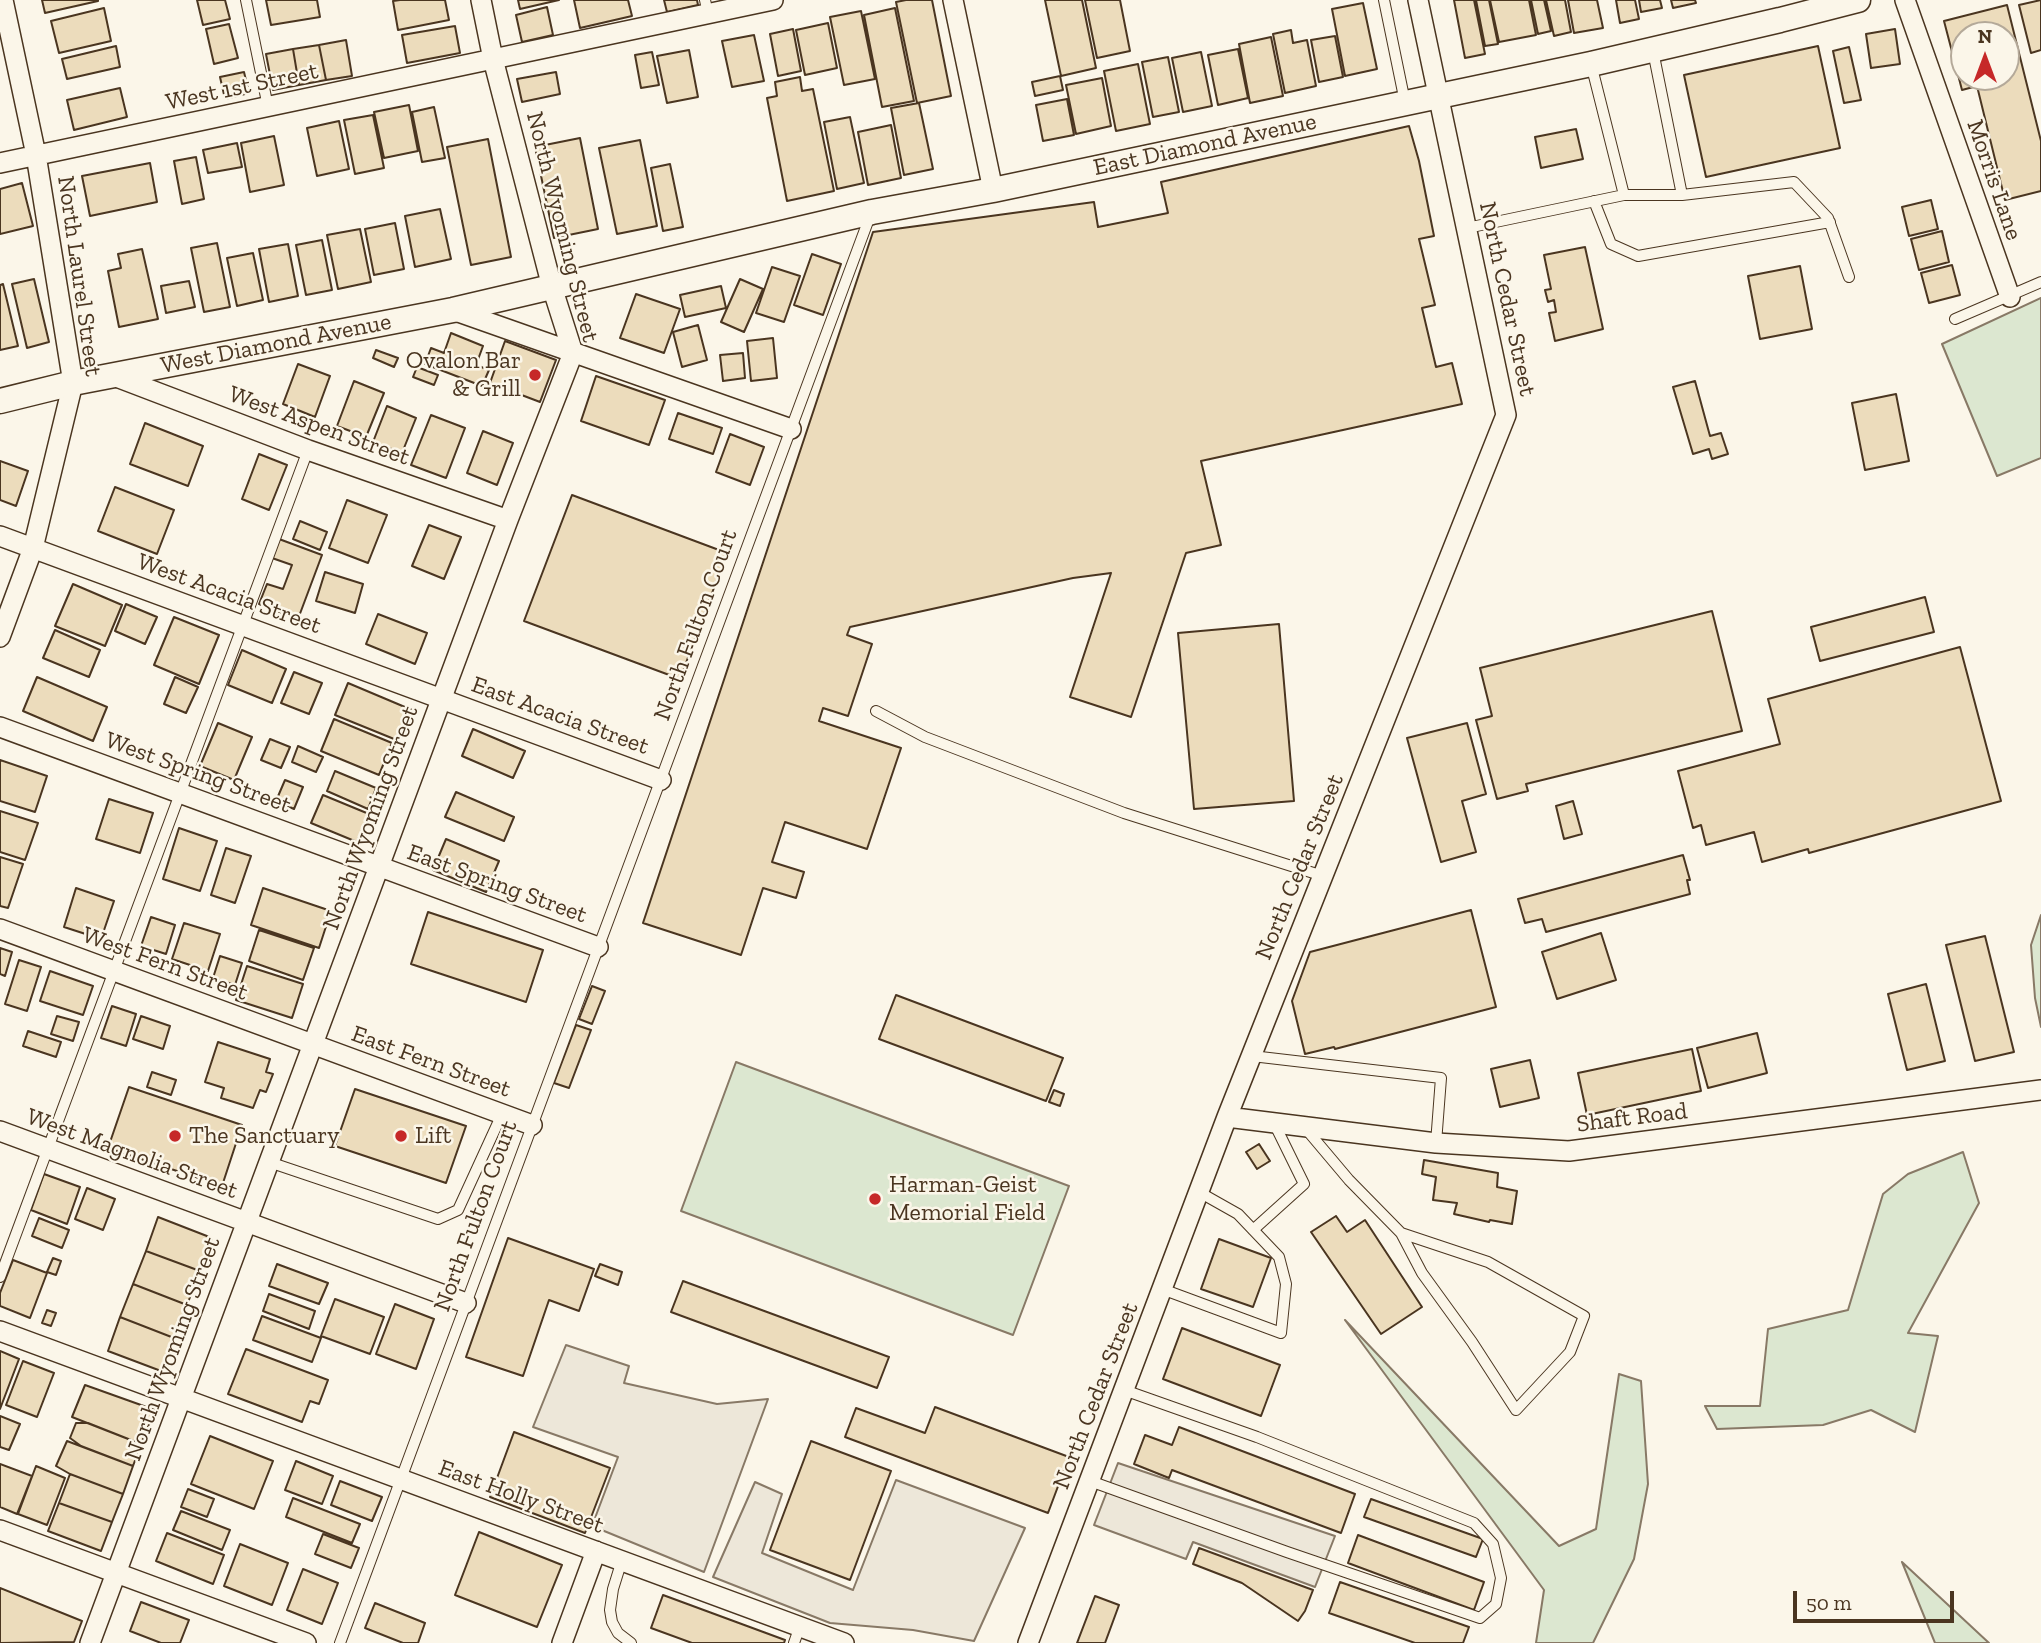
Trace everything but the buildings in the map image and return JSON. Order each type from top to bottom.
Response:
[{"type":"street","name":"North Laurel Street","points":[[0,637],[33,548],[73,383],[36,155],[3,0]]},
{"type":"street","name":"North Wyoming Street","points":[[90,1643],[508,520],[573,353],[552,287],[481,0]]},
{"type":"street","name":"West 1st Street","points":[[0,163],[494,59],[706,7],[774,0]]},
{"type":"street","points":[[953,0],[993,190]]},
{"type":"street","name":"North Cedar Street","points":[[1028,1643],[1227,1117],[1506,415],[1418,0]]},
{"type":"street","name":"East Diamond Avenue","points":[[552,287],[872,212],[993,190],[1591,64],[1858,0]]},
{"type":"street","name":"Morris Lane","points":[[1905,0],[2010,297]]},
{"type":"street","name":"West Diamond Avenue","points":[[0,401],[73,383],[453,310],[552,287]]},
{"type":"street","points":[[453,310],[791,429]]},
{"type":"street","name":"West Aspen Street","points":[[114,376],[308,450],[508,520]]},
{"type":"street","name":"West Acacia Street","points":[[0,536],[442,699]]},
{"type":"street","name":"East Acacia Street","points":[[442,699],[661,780]]},
{"type":"street","name":"West Spring Street","points":[[0,727],[379,866]]},
{"type":"street","name":"East Spring Street","points":[[379,866],[598,947]]},
{"type":"street","name":"West Fern Street","points":[[0,929],[313,1044]]},
{"type":"street","name":"East Fern Street","points":[[313,1044],[532,1125]]},
{"type":"street","name":"Shaft Road","points":[[1227,1117],[1436,1143],[1569,1152],[2041,1090]]},
{"type":"street","name":"West Magnolia Street","points":[[0,1131],[466,1303]]},
{"type":"street","name":"East Holly Street","points":[[0,1331],[621,1560],[797,1635],[844,1643]]},
{"type":"street","points":[[0,1530],[306,1643]]},
{"type":"street","points":[[562,1643],[597,1551]]},
{"type":"lane","points":[[246,0],[268,107]]},
{"type":"lane","points":[[1384,0],[1405,103]]},
{"type":"lane","points":[[1653,50],[1682,195]]},
{"type":"lane","points":[[1591,64],[1624,195]]},
{"type":"lane","points":[[1467,228],[1624,195],[1682,195],[1794,182],[1828,218],[1849,277]]},
{"type":"lane","points":[[1594,201],[1611,244],[1638,256],[1830,222]]},
{"type":"lane","name":"North Fulton Court","points":[[340,1643],[872,212]]},
{"type":"lane","points":[[1955,319],[2041,282]]},
{"type":"lane","points":[[0,1277],[308,450]]},
{"type":"lane","points":[[876,711],[925,737],[1124,813],[1323,876]]},
{"type":"lane","points":[[1252,1056],[1441,1078],[1436,1143]]},
{"type":"lane","points":[[269,1162],[438,1219],[458,1210],[502,1114]]},
{"type":"lane","points":[[1253,1230],[1304,1184],[1274,1123]]},
{"type":"lane","points":[[1303,1126],[1349,1180],[1401,1233],[1422,1273],[1472,1342],[1516,1410],[1570,1352],[1584,1316],[1488,1262],[1401,1233]]},
{"type":"lane","points":[[1162,1289],[1281,1333],[1286,1284],[1279,1257],[1238,1214],[1199,1192]]},
{"type":"lane","points":[[1090,1481],[1480,1618],[1496,1604],[1501,1578],[1493,1544],[1474,1523],[1257,1437],[1124,1390]]},
{"type":"lane","points":[[621,1560],[610,1610],[618,1633],[631,1643]]},
{"type":"green space","points":[[2041,298],[2041,458],[1997,476],[1942,344]]},
{"type":"green space","points":[[2041,915],[2041,1027],[2035,998],[2031,945]]},
{"type":"green space","name":"Harman-Geist Memorial Field","points":[[736,1062],[1069,1186],[1013,1335],[681,1211]]},
{"type":"green space","points":[[1963,1152],[1979,1203],[1908,1333],[1938,1336],[1915,1432],[1871,1410],[1823,1425],[1717,1429],[1705,1406],[1760,1406],[1768,1329],[1848,1310],[1883,1194],[1908,1174]]},
{"type":"green space","points":[[1345,1320],[1559,1546],[1596,1529],[1619,1374],[1641,1381],[1648,1484],[1634,1559],[1593,1643],[1536,1643],[1544,1590]]},
{"type":"green space","points":[[1902,1562],[1989,1643],[1935,1643]]},
{"type":"shaded area","points":[[566,1345],[629,1366],[624,1383],[717,1404],[768,1399],[704,1572],[592,1526],[618,1457],[533,1427]]},
{"type":"shaded area","points":[[1118,1463],[1335,1536],[1315,1587],[1193,1542],[1186,1559],[1094,1525]]},
{"type":"shaded area","points":[[896,1480],[1025,1528],[974,1641],[913,1630],[830,1623],[713,1577],[755,1482],[782,1494],[762,1553],[853,1590]]},
{"type":"place","name":"Ovalon Bar & Grill","points":[[535,375]]},
{"type":"place","name":"The Sanctuary","points":[[175,1136]]},
{"type":"place","name":"Lift","points":[[401,1136]]},
{"type":"place","name":"Harman-Geist Memorial Field","points":[[875,1199]]}]
